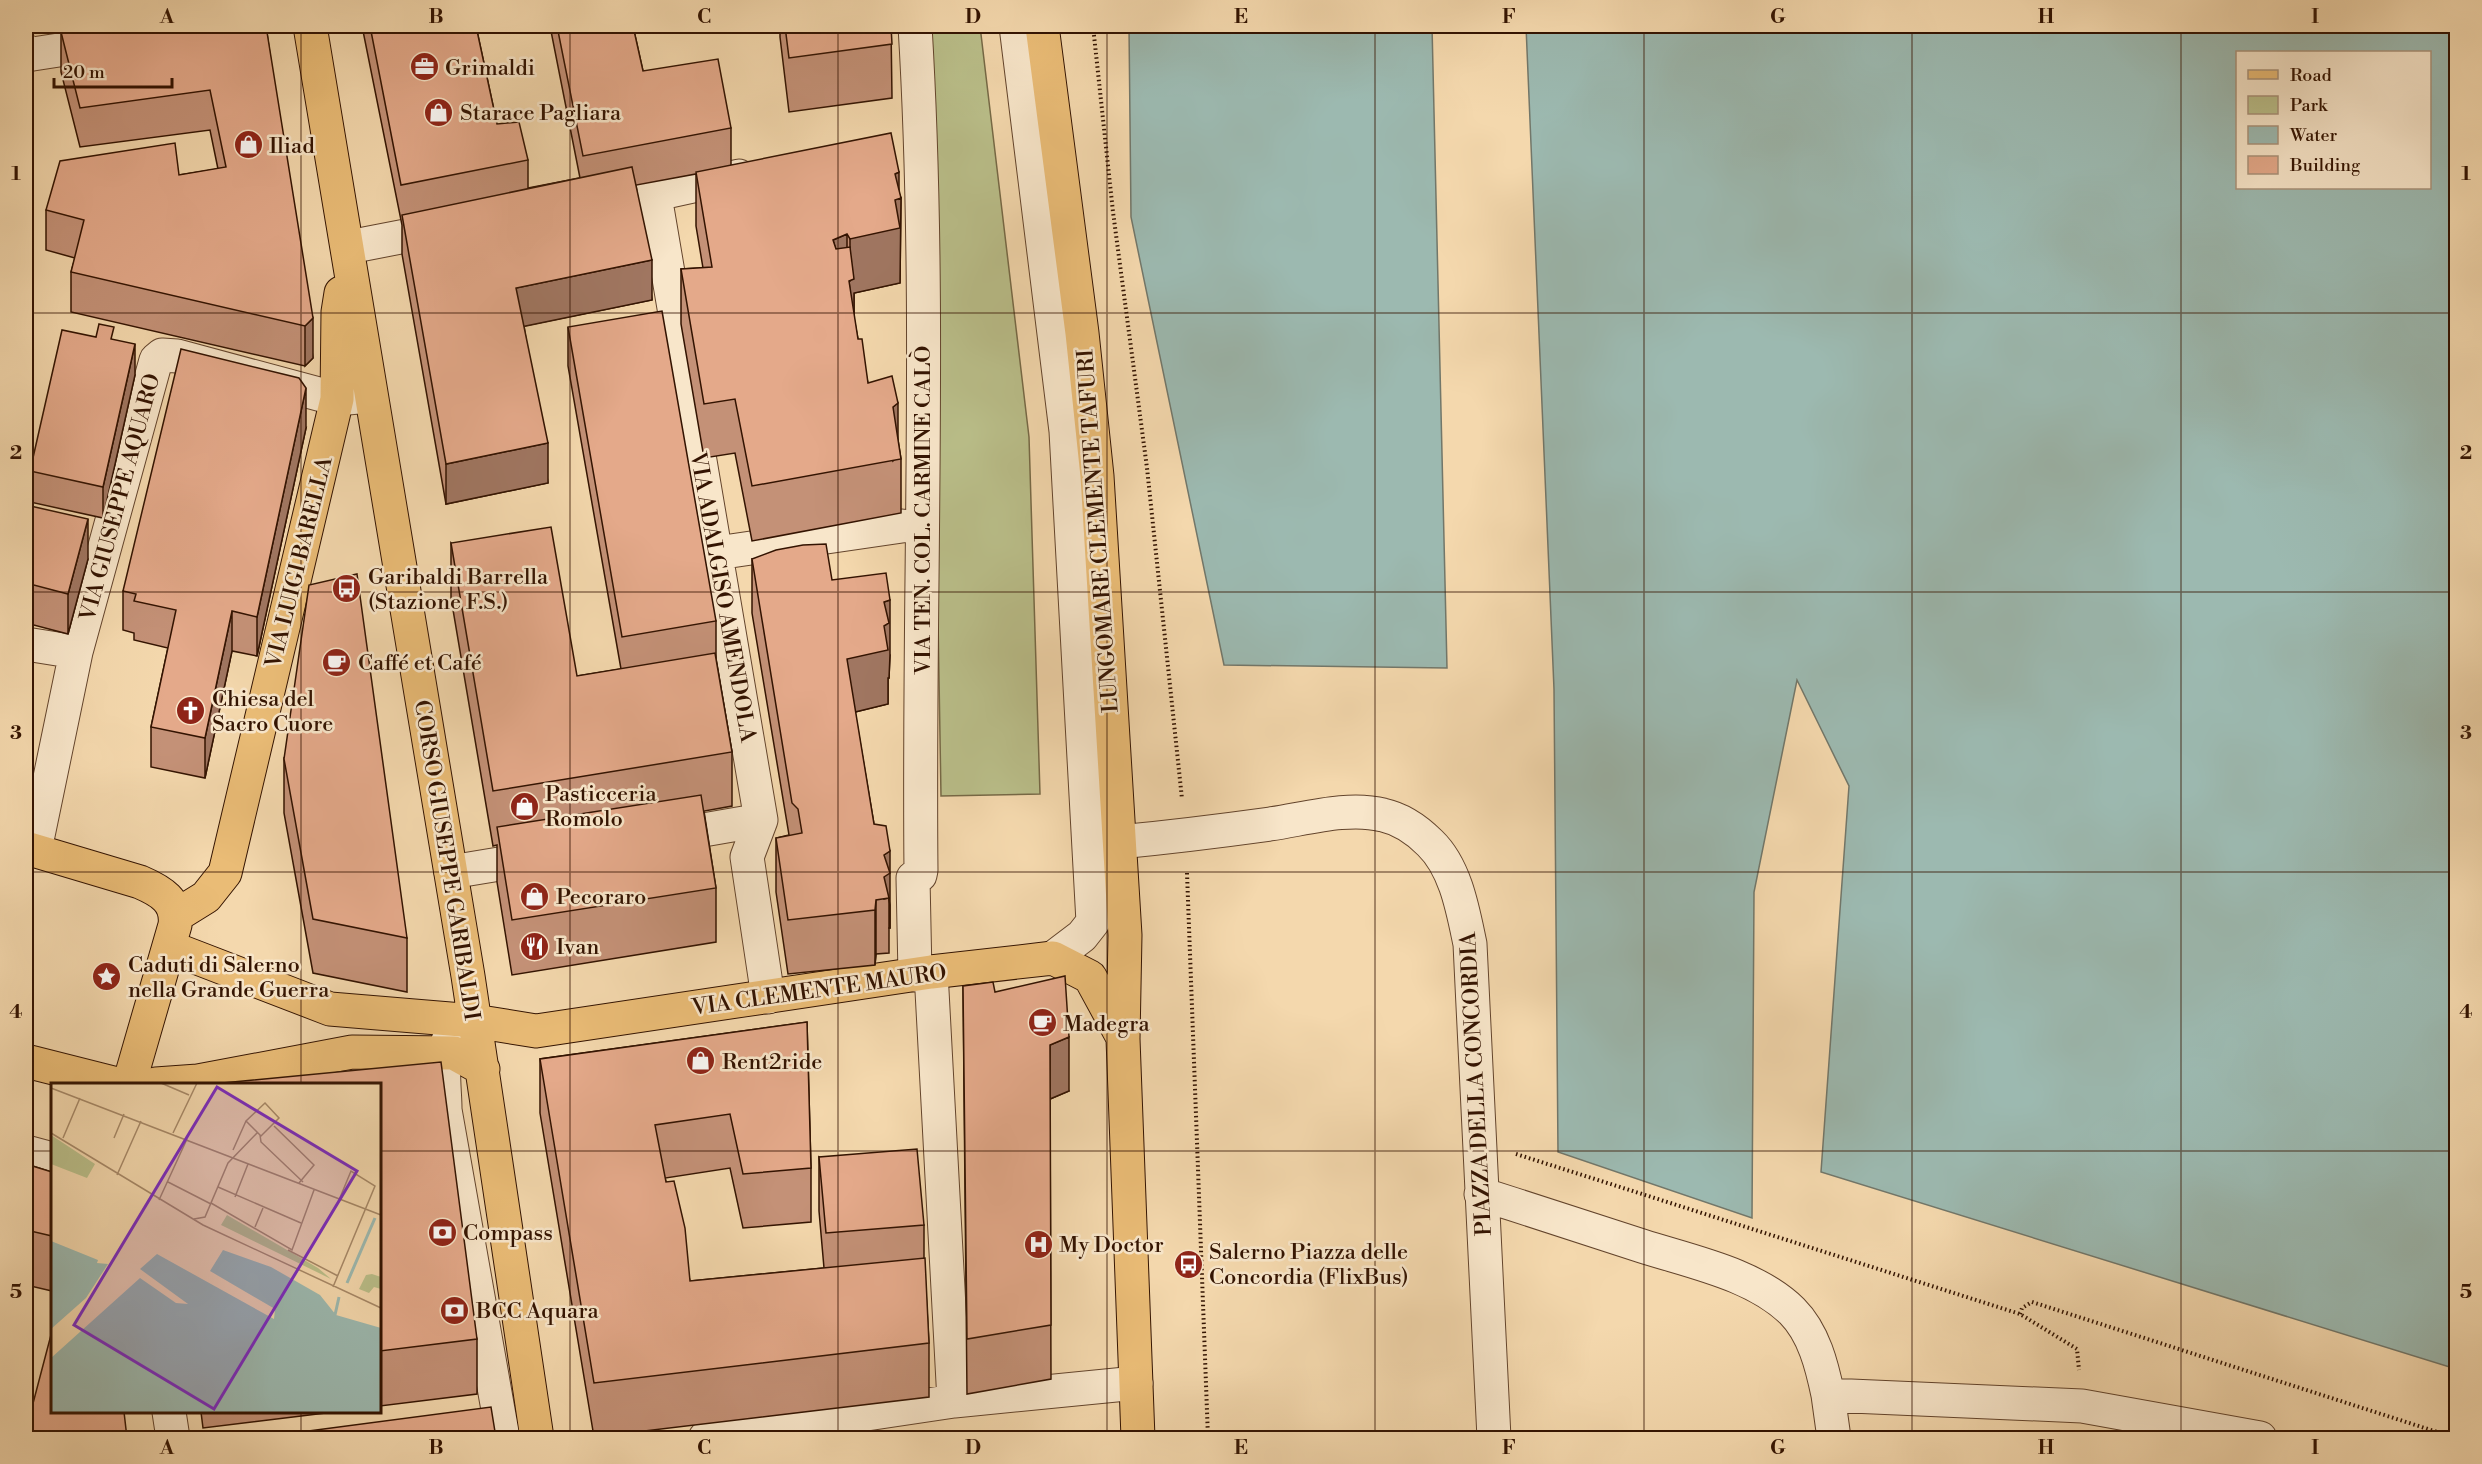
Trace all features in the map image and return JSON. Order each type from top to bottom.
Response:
[{"type":"main road","name":"CORSO GIUSEPPE GARIBALDI","points":[[310,26],[349,247],[369,396],[483,1069],[537,1438]]},
{"type":"main road","name":"LUNGOMARE CLEMENTE TAFURI","points":[[1042,26],[1082,333],[1097,476],[1125,935],[1123,1039]]},
{"type":"main road","name":"CORSO GIUSEPPE GARIBALDI","points":[[337,399],[338,312],[349,247]]},
{"type":"main road","name":"VIA LUIGI BARELLA","points":[[177,915],[206,897],[225,873],[337,399]]},
{"type":"main road","points":[[30,849],[155,888],[174,904],[177,915],[129,1083]]},
{"type":"main road","name":"VIA CLEMENTE MAURO","points":[[169,947],[330,1009],[474,1021],[536,1031],[923,973],[1053,958]]},
{"type":"main road","points":[[1053,958],[1090,977],[1123,1039],[1138,1438]]},
{"type":"main road","points":[[196,1083],[352,1052],[454,1053],[483,1069]]},
{"type":"main road","points":[[26,1062],[113,1083]]},
{"type":"street","points":[[901,26],[906,138]]},
{"type":"street","points":[[906,138],[915,26]]},
{"type":"street","name":"LUNGOMARE CLEMENTE TAFURI","points":[[1016,26],[1066,431],[1093,922],[1082,936],[1053,958]]},
{"type":"street","points":[[26,51],[33,54],[136,38]]},
{"type":"street","name":"VIA TEN. COL. CARMINE CALÒ","points":[[906,138],[921,870],[920,875],[913,878],[905,874],[904,866],[902,526],[906,138]]},
{"type":"street","points":[[608,203],[655,196],[768,169]]},
{"type":"street","name":"VIA ADALGISO AMENDOLA","points":[[655,196],[761,820]]},
{"type":"street","points":[[349,247],[478,223]]},
{"type":"street","name":"VIA GIUSEPPE AQUARO","points":[[30,849],[76,652],[156,360],[162,356],[177,356],[337,399],[369,396]]},
{"type":"street","points":[[717,553],[902,526]]},
{"type":"street","points":[[26,644],[76,652]]},
{"type":"street","name":"PIAZZA DELLA CONCORDIA","points":[[1119,842],[1186,836],[1346,813],[1383,815],[1410,826],[1432,844],[1446,866],[1461,901],[1470,944],[1494,1438]]},
{"type":"street","points":[[635,841],[761,820]]},
{"type":"street","points":[[761,820],[747,857],[768,997]]},
{"type":"street","points":[[451,872],[566,853]]},
{"type":"street","name":"VIA TEN. COL. CARMINE CALÒ","points":[[913,878],[923,973],[954,1401]]},
{"type":"street","points":[[445,1108],[445,1052],[453,1034],[474,1021]]},
{"type":"street","points":[[413,1052],[431,1063],[445,1108],[503,1438]]},
{"type":"street","points":[[26,1152],[51,1159]]},
{"type":"street","points":[[1481,1194],[1717,1270],[1773,1295],[1794,1313],[1809,1335],[1822,1366],[1834,1438]]},
{"type":"street","points":[[705,1438],[954,1401],[1136,1383]]},
{"type":"street","points":[[1828,1395],[2082,1406],[2260,1438]]},
{"type":"street","points":[[169,1413],[173,1438]]},
{"type":"path","points":[[1093,26],[1113,212],[1147,468],[1186,836],[1208,1438]]},
{"type":"path","points":[[1478,1142],[2020,1314],[2077,1349],[2082,1406]]},
{"type":"path","points":[[2020,1314],[2022,1308],[2032,1302],[2457,1438]]},
{"type":"green space","points":[[928,26],[980,26],[1029,437],[1040,794],[941,796]]},
{"type":"water","points":[[1129,26],[1432,26],[1447,668],[1224,665],[1131,217]]},
{"type":"water","points":[[1526,26],[2456,26],[2456,1369],[1821,1172],[1849,786],[1797,680],[1754,892],[1752,1218],[1558,1152],[1554,689]]},
{"type":"building","points":[[97,26],[266,26],[313,318],[305,326],[71,272],[84,220],[46,210],[60,161],[175,143],[179,175],[226,167],[210,90],[80,108],[61,32]]},
{"type":"building","points":[[370,26],[476,26],[497,124],[519,122],[528,160],[401,185]]},
{"type":"building","points":[[557,26],[633,26],[643,71],[718,59],[731,128],[583,156]]},
{"type":"building","points":[[785,26],[891,26],[892,44],[789,58]]},
{"type":"building","points":[[891,133],[899,172],[895,174],[901,198],[895,200],[900,228],[850,239],[847,234],[833,240],[836,249],[850,247],[854,279],[849,281],[858,339],[862,339],[868,383],[892,376],[898,403],[893,407],[901,459],[752,486],[735,399],[704,404],[681,269],[712,267],[696,172]]},
{"type":"building","points":[[632,167],[652,260],[516,288],[548,443],[446,464],[402,215]]},
{"type":"building","points":[[662,311],[716,621],[622,637],[568,327]]},
{"type":"building","points":[[99,324],[114,327],[111,339],[135,344],[103,487],[30,471],[62,330],[96,337]]},
{"type":"building","points":[[181,349],[299,378],[306,388],[257,617],[232,611],[205,738],[151,727],[176,610],[134,601],[136,594],[123,591]]},
{"type":"building","points":[[26,505],[88,519],[68,594],[26,583]]},
{"type":"building","points":[[551,527],[577,676],[715,653],[732,752],[493,791],[451,543]]},
{"type":"building","points":[[826,544],[832,580],[886,573],[890,600],[884,602],[889,623],[884,626],[888,650],[847,659],[874,824],[886,826],[890,851],[884,855],[890,873],[884,877],[889,898],[876,900],[875,910],[788,920],[776,838],[802,833],[798,809],[792,803],[752,559],[776,550]]},
{"type":"building","points":[[357,574],[407,938],[313,919],[284,759],[309,585]]},
{"type":"building","points":[[701,795],[716,888],[512,920],[497,827]]},
{"type":"building","points":[[1065,976],[1069,1037],[1050,1045],[1051,1325],[967,1339],[963,986],[993,982],[995,992]]},
{"type":"building","points":[[807,1022],[811,1168],[743,1174],[730,1114],[655,1125],[666,1182],[674,1181],[685,1228],[690,1281],[925,1258],[929,1343],[594,1383],[540,1059]]},
{"type":"building","points":[[441,1062],[477,1339],[381,1351],[381,1083],[222,1083]]},
{"type":"building","points":[[917,1149],[924,1225],[826,1233],[819,1157]]},
{"type":"building","points":[[26,1164],[51,1172],[51,1236],[26,1230]]},
{"type":"building","points":[[51,1335],[51,1413],[124,1413],[127,1438],[26,1438],[26,1430]]},
{"type":"building","points":[[491,1407],[496,1438],[255,1438]]},
{"type":"place","name":"Grimaldi","points":[[424,67]]},
{"type":"place","name":"Starace Pagliara","points":[[439,112]]},
{"type":"place","name":"Iliad","points":[[248,145]]},
{"type":"place","name":"Garibaldi Barrella (Stazione F.S.)","points":[[347,589]]},
{"type":"place","name":"Caffé et Café","points":[[337,662]]},
{"type":"place","name":"Chiesa del Sacro Cuore","points":[[191,711]]},
{"type":"place","name":"Pasticceria Romolo","points":[[524,806]]},
{"type":"place","name":"Pecoraro","points":[[535,896]]},
{"type":"place","name":"Ivan","points":[[535,946]]},
{"type":"place","name":"Caduti di Salerno nella Grande Guerra","points":[[107,977]]},
{"type":"place","name":"Madegra","points":[[1042,1023]]},
{"type":"place","name":"Rent2ride","points":[[701,1061]]},
{"type":"place","name":"Compass","points":[[442,1232]]},
{"type":"place","name":"My Doctor","points":[[1038,1244]]},
{"type":"place","name":"Salerno Piazza delle Concordia (FlixBus)","points":[[1188,1264]]},
{"type":"place","name":"BCC Aquara","points":[[455,1310]]}]
